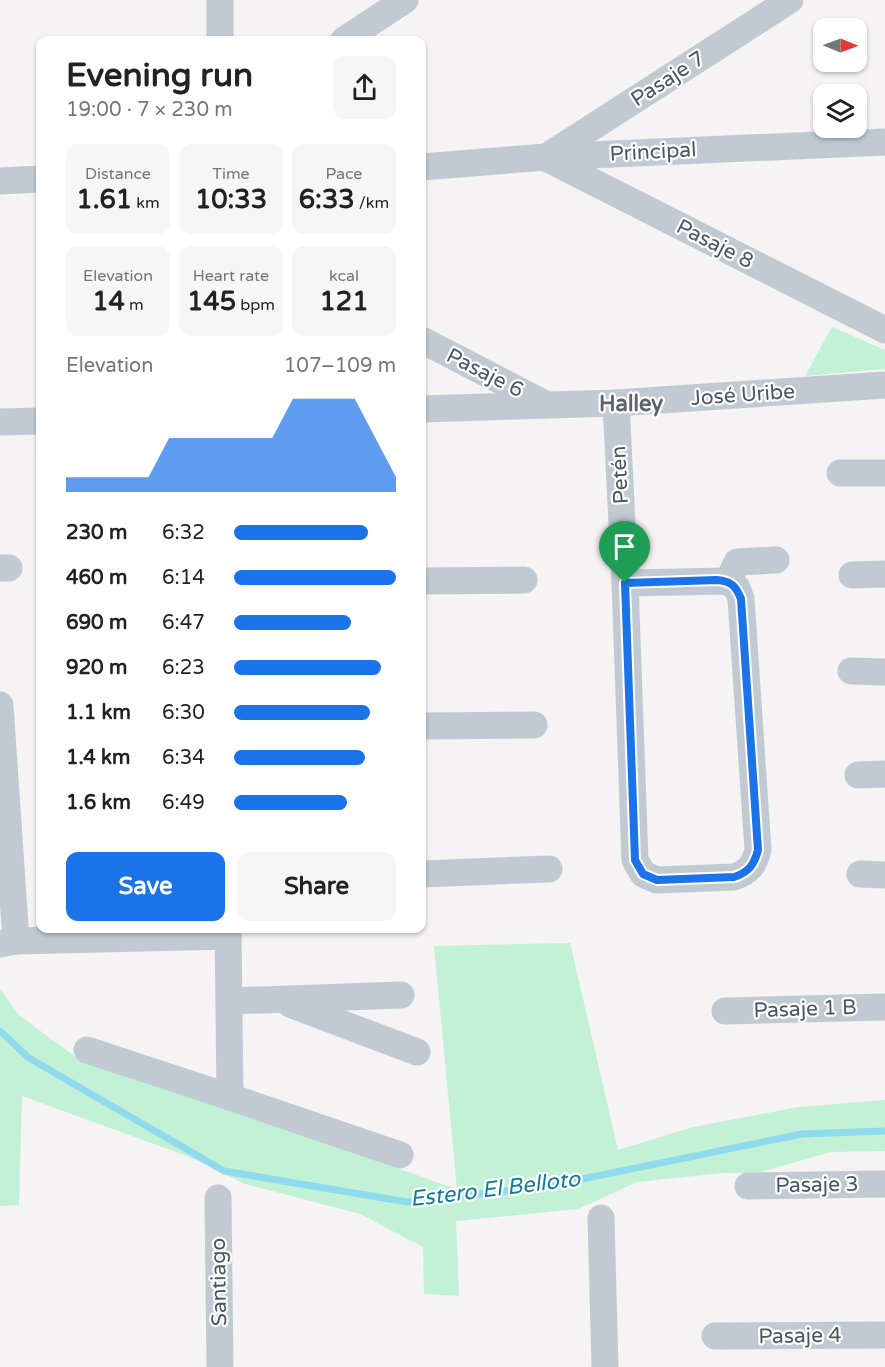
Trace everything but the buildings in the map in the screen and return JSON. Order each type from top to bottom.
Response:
[{"type":"street","points":[[220,0],[220,36]]},
{"type":"street","points":[[350,36],[405,0]]},
{"type":"street","name":"Pasaje 7","points":[[545,157],[790,0]]},
{"type":"street","name":"Principal","points":[[426,167],[545,157],[885,142]]},
{"type":"street","name":"Pasaje 8","points":[[545,157],[885,330]]},
{"type":"street","points":[[0,181],[36,179]]},
{"type":"street","name":"Pasaje 6","points":[[426,342],[548,405]]},
{"type":"street","name":"José Uribe","points":[[426,409],[616,403],[885,385]]},
{"type":"street","name":"Petén","points":[[616,403],[635,860],[643,874],[657,880],[734,877],[750,869],[758,850],[741,599],[736,588],[728,581]]},
{"type":"street","points":[[0,422],[36,421]]},
{"type":"street","points":[[840,473],[885,473]]},
{"type":"street","points":[[625,583],[728,581],[737,562],[776,560]]},
{"type":"street","points":[[852,575],[885,574]]},
{"type":"street","points":[[426,581],[524,580]]},
{"type":"street","points":[[851,671],[885,672]]},
{"type":"street","points":[[0,705],[8,943],[208,933]]},
{"type":"street","points":[[426,726],[534,725]]},
{"type":"street","points":[[858,775],[885,774]]},
{"type":"street","points":[[426,874],[549,869]]},
{"type":"street","points":[[228,933],[230,1096]]},
{"type":"street","points":[[230,1001],[393,995],[391,1042]]},
{"type":"street","points":[[278,999],[417,1052]]},
{"type":"street","name":"Pasaje 1 B","points":[[725,1011],[885,1006]]},
{"type":"street","points":[[87,1050],[230,1096],[400,1155]]},
{"type":"street","name":"Pasaje 3","points":[[748,1186],[885,1184]]},
{"type":"street","name":"Santiago","points":[[218,1198],[220,1367]]},
{"type":"street","points":[[602,1218],[605,1367]]},
{"type":"street","name":"Pasaje 4","points":[[715,1336],[885,1335]]},
{"type":"green space","points":[[832,327],[885,350],[885,369],[805,376]]},
{"type":"green space","points":[[570,943],[618,1150],[693,1127],[799,1107],[885,1100],[885,1151],[831,1152],[758,1173],[723,1173],[637,1182],[578,1209],[456,1221],[459,1296],[424,1294],[423,1247],[360,1214],[245,1184],[187,1156],[22,1096],[19,1205],[0,1206],[0,989],[19,1015],[77,1058],[457,1189],[434,946]]},
{"type":"waterway","name":"Estero El Belloto","points":[[0,1031],[29,1058],[224,1171],[407,1202],[543,1187],[802,1134],[885,1131]]},
{"type":"district","name":"Halley","points":[[631,404]]},
{"type":"route","points":[[728,581],[736,588],[741,599],[758,850],[750,869],[743,874],[734,877],[657,880],[643,874],[638,868],[635,860],[625,583],[728,581]]}]
